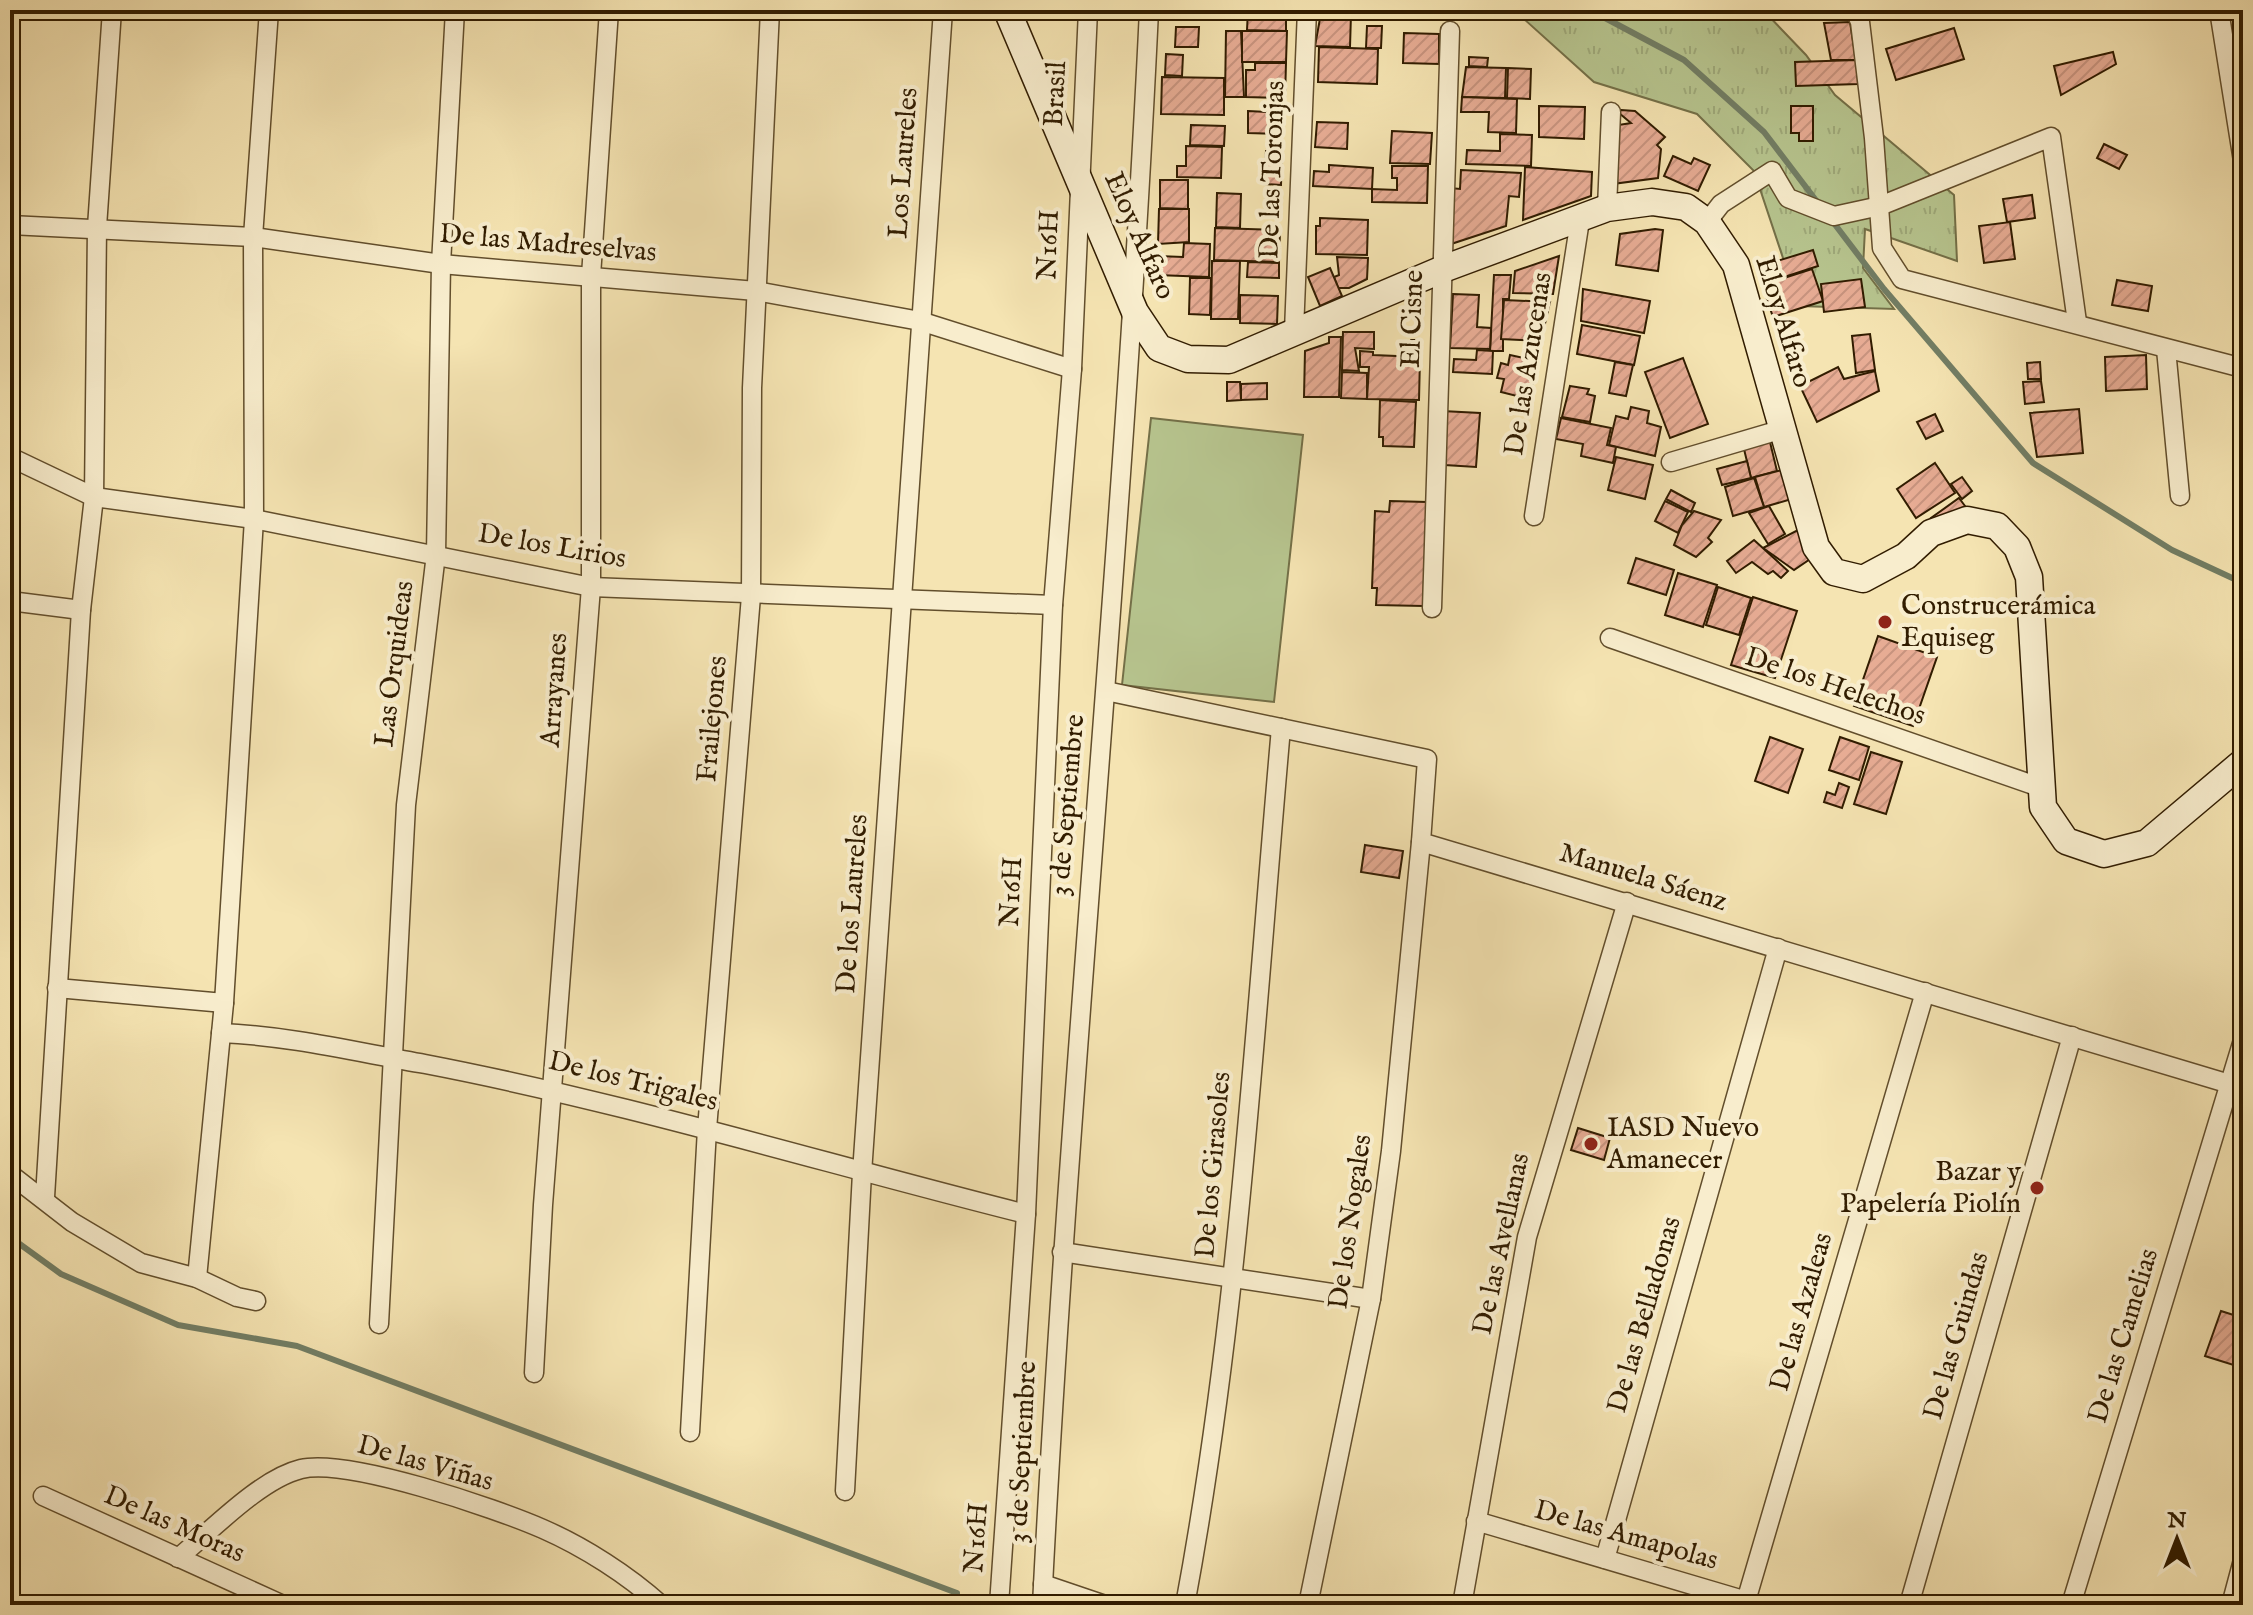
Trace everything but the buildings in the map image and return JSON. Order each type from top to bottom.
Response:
[{"type":"street","points":[[45,1197],[81,610],[94,497],[97,227],[112,10]]},
{"type":"street","points":[[197,1278],[224,1003],[254,519],[253,237],[269,10]]},
{"type":"street","name":"Las Orquideas","points":[[379,1324],[406,805],[436,554],[441,264],[455,10]]},
{"type":"street","name":"Arrayanes","points":[[534,1373],[552,1088],[591,587],[591,276],[609,10]]},
{"type":"street","name":"Frailejones","points":[[690,1432],[707,1129],[751,596],[756,291],[770,10]]},
{"type":"street","name":"Los Laureles","points":[[920,321],[943,10]]},
{"type":"street","name":"Eloy Alfaro","points":[[1007,10],[1135,312],[1159,348],[1188,359],[1229,360],[1443,269],[1607,208],[1652,202],[1686,207],[1707,222],[1736,265],[1816,547],[1834,572],[1863,579],[1906,556],[1931,533],[1967,520],[1997,526],[2017,547],[2029,577],[2043,807],[2066,841],[2104,854],[2147,843],[2241,770]]},
{"type":"street","name":"Brasil","points":[[1079,181],[1088,10]]},
{"type":"street","name":"3 de Septiembre","points":[[1042,1605],[1062,1252],[1135,312],[1149,10]]},
{"type":"street","name":"De las Toronjas","points":[[1294,331],[1307,10]]},
{"type":"street","points":[[1855,10],[1860,22],[1882,248],[1902,279],[2077,322],[2235,366]]},
{"type":"street","points":[[2219,10],[2243,161]]},
{"type":"street","name":"El Cisne","points":[[1432,608],[1450,31]]},
{"type":"street","points":[[1607,208],[1611,112]]},
{"type":"street","points":[[1707,222],[1721,204],[1772,171],[1788,198],[1834,216],[1880,206],[2051,137],[2077,322]]},
{"type":"street","name":"N16H","points":[[999,1605],[1026,1214],[1053,605],[1072,369],[1079,181]]},
{"type":"street","name":"De las Azucenas","points":[[1534,516],[1580,220]]},
{"type":"street","name":"De las Madreselvas","points":[[10,225],[253,237],[441,264],[756,291],[920,321],[1072,369]]},
{"type":"street","name":"De los Laureles","points":[[845,1491],[862,1173],[920,321]]},
{"type":"street","points":[[2166,349],[2180,496]]},
{"type":"street","points":[[1671,462],[1783,429]]},
{"type":"street","name":"De los Lirios","points":[[10,457],[94,497],[254,519],[591,587],[751,596],[1053,605]]},
{"type":"street","points":[[10,601],[81,610]]},
{"type":"street","name":"De los Helechos","points":[[1610,638],[2042,788]]},
{"type":"street","points":[[1106,691],[1427,759],[1421,842]]},
{"type":"street","name":"De los Girasoles","points":[[1185,1605],[1203,1510],[1233,1278],[1281,728]]},
{"type":"street","name":"Manuela Sáenz","points":[[1421,842],[2237,1086]]},
{"type":"street","name":"De los Nogales","points":[[1308,1605],[1371,1299],[1391,1151],[1421,842]]},
{"type":"street","name":"De las Avellanas","points":[[1462,1605],[1527,1237],[1627,902]]},
{"type":"street","name":"De las Belladonas","points":[[1605,1559],[1778,948]]},
{"type":"street","points":[[57,988],[224,1003]]},
{"type":"street","name":"De las Azaleas","points":[[1753,1603],[1925,992]]},
{"type":"street","name":"De los Trigales","points":[[221,1033],[289,1038],[552,1088],[862,1173],[1026,1214]]},
{"type":"street","name":"De las Guindas","points":[[1909,1605],[2072,1036]]},
{"type":"street","name":"De las Camelias","points":[[2071,1605],[2237,1086],[2243,1040]]},
{"type":"street","points":[[10,1174],[45,1197],[72,1222],[141,1263],[197,1278],[237,1297],[256,1301]]},
{"type":"street","points":[[1062,1252],[1371,1299]]},
{"type":"street","name":"De las Viñas","points":[[178,1558],[272,1482],[302,1469],[337,1468],[391,1478],[543,1529],[594,1557],[661,1605]]},
{"type":"street","name":"De las Moras","points":[[43,1496],[283,1605]]},
{"type":"street","name":"De las Amapolas","points":[[1476,1521],[1753,1603]]},
{"type":"street","points":[[2231,1605],[2243,1560]]},
{"type":"street","points":[[1043,1584],[1105,1605]]},
{"type":"green space","points":[[1514,10],[1763,10],[1806,55],[1835,95],[1954,195],[1957,261],[1865,229],[1863,268],[1894,309],[1799,306],[1754,171],[1697,114],[1594,82]]},
{"type":"green space","points":[[1151,418],[1303,435],[1274,702],[1122,685]]},
{"type":"waterway","points":[[1590,10],[1684,60],[1764,132],[1818,203]]},
{"type":"waterway","points":[[1830,218],[1884,289],[2033,463],[2172,550],[2243,583]]},
{"type":"waterway","points":[[10,1237],[61,1274],[178,1325],[297,1346],[957,1593]]},
{"type":"waterway","points":[[10,1594],[16,1605]]},
{"type":"place","name":"Construcerámica Equiseg","points":[[1885,622]]},
{"type":"place","name":"IASD Nuevo Amanecer","points":[[1591,1144]]},
{"type":"place","name":"Bazar y Papelería Piolín","points":[[2037,1188]]}]
